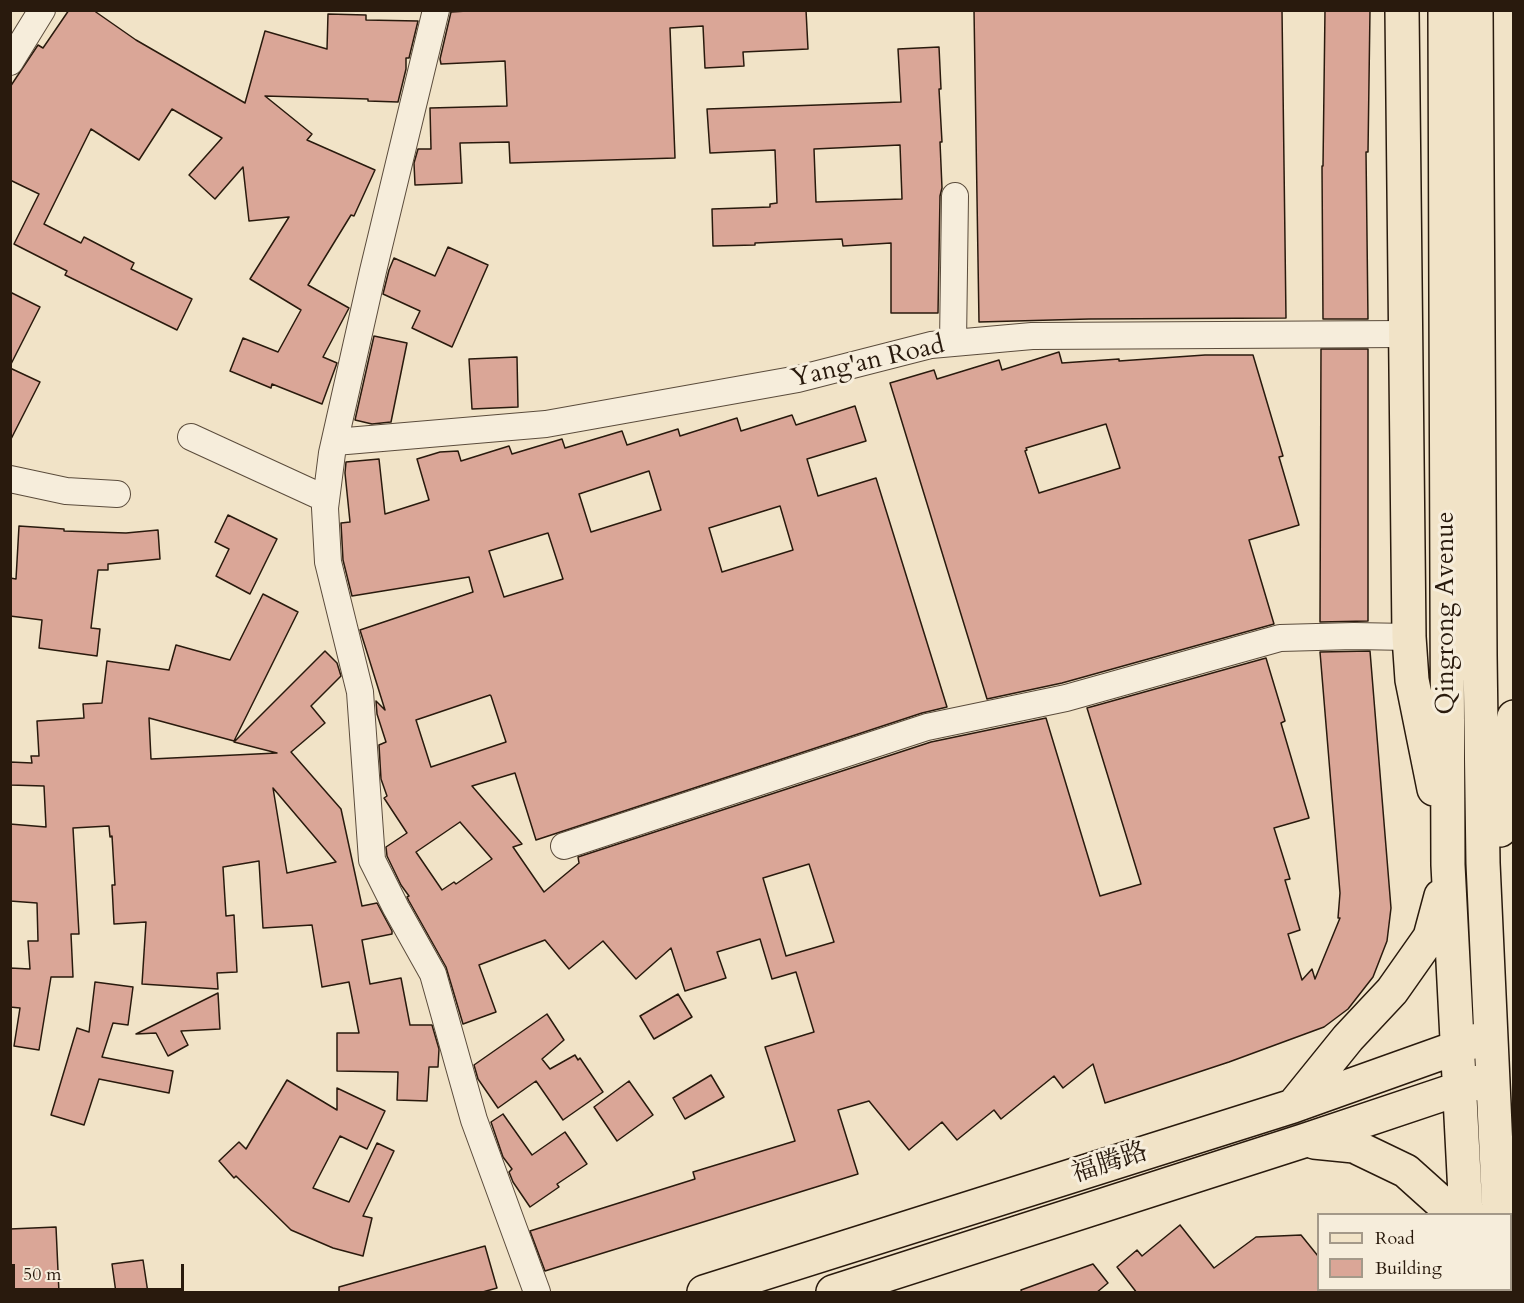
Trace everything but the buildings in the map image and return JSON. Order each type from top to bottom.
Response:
[{"type":"main road","points":[[1293,1106],[1348,1038],[1392,991],[1430,937],[1448,865],[1412,680],[1409,637],[1402,10]]},
{"type":"main road","name":"Qingrong Avenue","points":[[1444,10],[1448,865],[1466,1213]]},
{"type":"main road","name":"Qingrong Avenue","points":[[1476,10],[1483,863],[1485,896],[1503,1031],[1499,1213]]},
{"type":"main road","points":[[1483,863],[1499,836],[1514,717]]},
{"type":"main road","points":[[1485,896],[1514,914]]},
{"type":"main road","name":"福腾路","points":[[704,1293],[1293,1106],[1503,1031]]},
{"type":"main road","name":"福腾路","points":[[833,1293],[1503,1074]]},
{"type":"main road","points":[[1303,1141],[1354,1146],[1406,1170],[1450,1213]]},
{"type":"street","points":[[10,62],[42,10]]},
{"type":"street","points":[[436,10],[332,453],[325,508],[328,562],[360,692],[372,860],[433,974],[474,1120],[537,1293]]},
{"type":"street","points":[[953,343],[955,196]]},
{"type":"street","name":"Yang'an Road","points":[[335,442],[546,424],[798,379],[931,345],[1032,336],[1405,334]]},
{"type":"street","points":[[191,437],[326,499]]},
{"type":"street","points":[[10,479],[66,491],[117,494]]},
{"type":"street","points":[[564,846],[927,727],[1066,698],[1280,638],[1409,637]]}]
